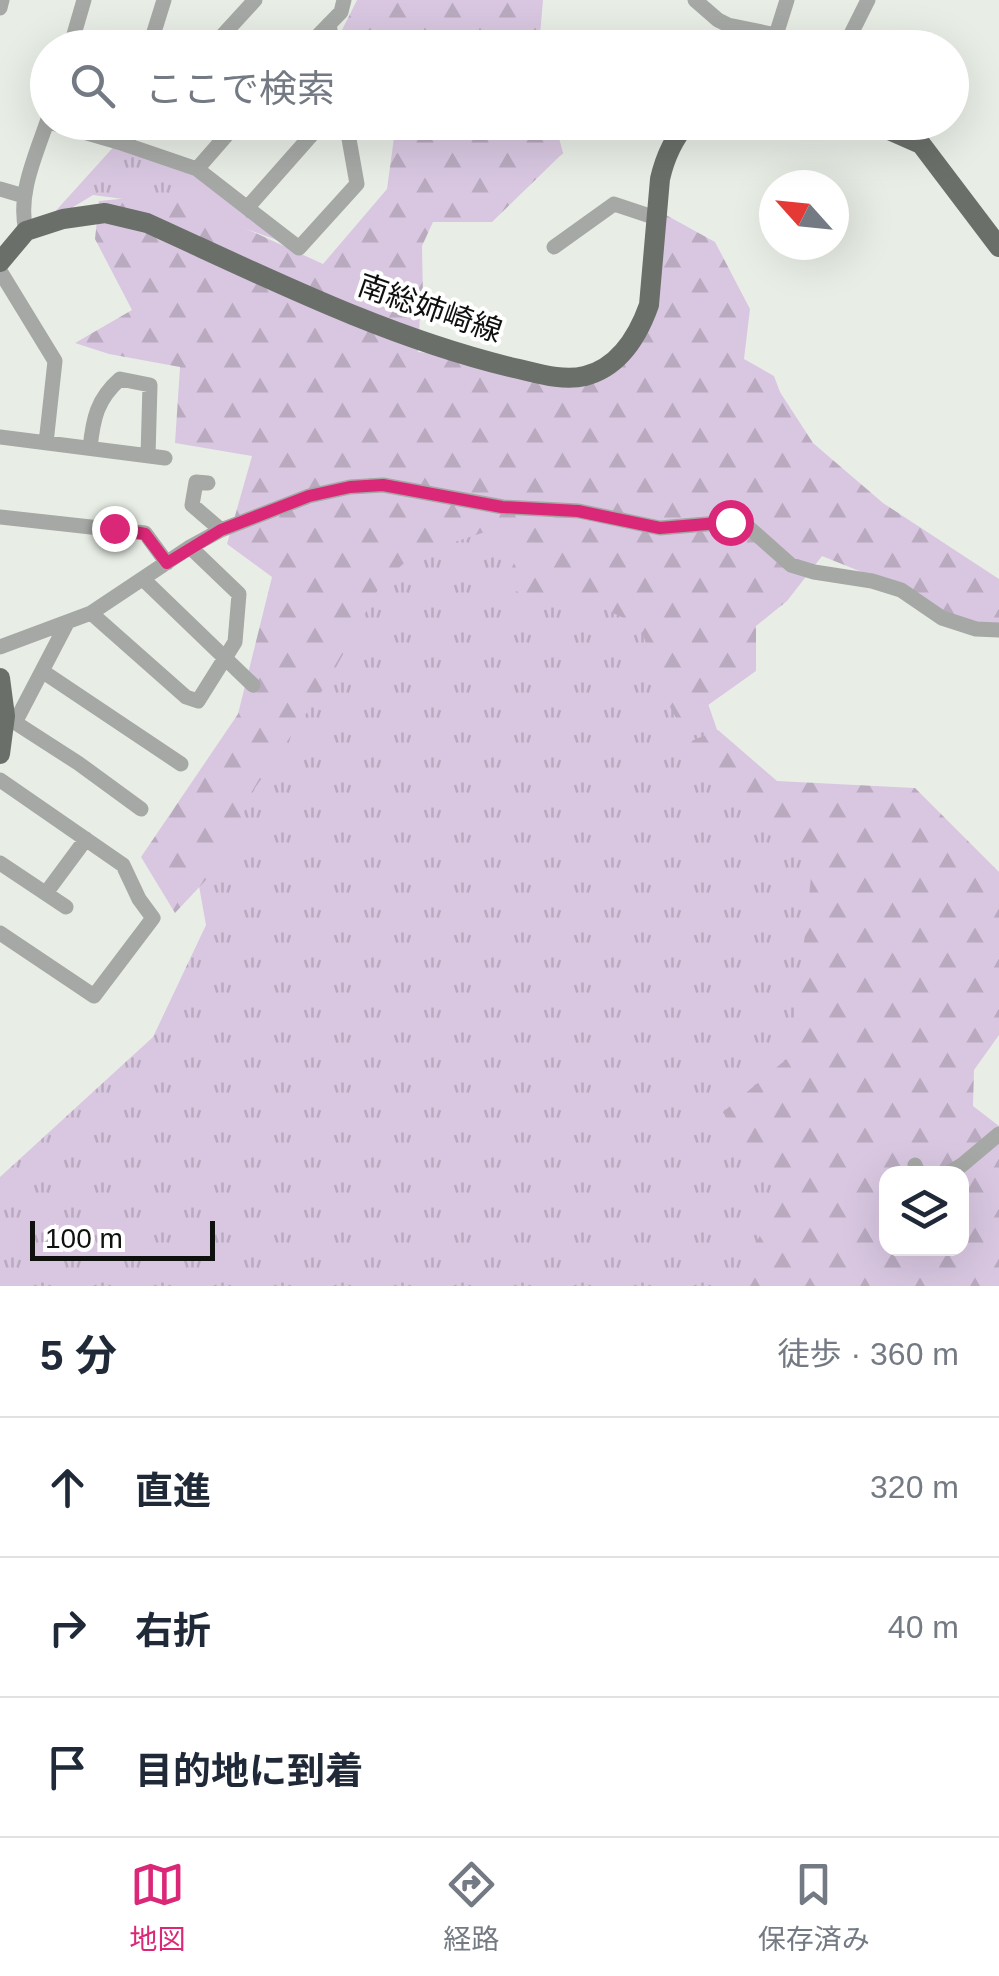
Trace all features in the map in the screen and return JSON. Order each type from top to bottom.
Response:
[{"type":"main road","name":"南総姉崎線","points":[[26,231],[63,219],[105,213],[147,223],[339,310],[421,342],[563,378],[584,376],[601,370],[624,352],[648,305],[664,159],[674,140]]},
{"type":"main road","points":[[913,140],[922,144],[999,247]]},
{"type":"main road","points":[[0,262],[26,231]]},
{"type":"main road","points":[[0,678],[0,754]]},
{"type":"street","points":[[0,8],[2,0]]},
{"type":"street","points":[[75,30],[84,0]]},
{"type":"street","points":[[155,30],[164,0]]},
{"type":"street","points":[[228,30],[255,0]]},
{"type":"street","points":[[323,30],[341,12],[344,0]]},
{"type":"street","points":[[694,0],[718,20],[752,30]]},
{"type":"street","points":[[778,30],[787,0]]},
{"type":"street","points":[[853,30],[868,0]]},
{"type":"street","points":[[329,24],[330,30]]},
{"type":"street","points":[[26,231],[24,196],[42,140]]},
{"type":"street","points":[[111,140],[196,169],[299,248],[357,184],[349,140]]},
{"type":"street","points":[[118,142],[122,140]]},
{"type":"street","points":[[196,169],[222,140]]},
{"type":"street","points":[[247,208],[308,140]]},
{"type":"street","points":[[0,189],[24,196]]},
{"type":"street","points":[[554,247],[614,204],[656,218]]},
{"type":"street","points":[[0,271],[55,361],[46,443]]},
{"type":"street","points":[[0,437],[46,443],[156,456],[150,385],[120,379],[108,390],[92,420],[90,448]]},
{"type":"street","points":[[208,483],[196,482],[192,505],[221,530]]},
{"type":"street","points":[[0,647],[91,613],[221,530],[309,496],[383,485],[502,507],[578,511],[660,528],[730,522],[747,526],[791,564],[901,590],[942,618],[976,629],[999,630]]},
{"type":"street","points":[[0,517],[145,534],[167,563]]},
{"type":"street","points":[[91,613],[186,697],[198,701],[235,642],[239,594],[190,547]]},
{"type":"street","points":[[142,579],[254,686]]},
{"type":"street","points":[[3,716],[19,714],[66,624]]},
{"type":"street","points":[[42,671],[181,764]]},
{"type":"street","points":[[3,716],[141,808]]},
{"type":"street","points":[[0,780],[123,865],[152,918],[94,996],[0,933]]},
{"type":"street","points":[[46,893],[86,839]]},
{"type":"street","points":[[0,864],[66,907]]},
{"type":"street","points":[[960,1166],[999,1134]]},
{"type":"green space","points":[[357,0],[543,0],[540,30],[342,30]]},
{"type":"green space","points":[[394,140],[560,140],[563,153],[492,222],[433,222],[422,246],[418,352],[468,356],[593,383],[651,313],[666,215],[715,242],[750,309],[744,359],[774,376],[813,443],[883,503],[999,579],[999,627],[966,628],[884,581],[822,556],[787,601],[756,626],[756,671],[680,725],[664,696],[640,626],[573,594],[540,599],[503,587],[520,550],[497,528],[412,556],[381,584],[328,682],[255,788],[219,866],[175,913],[141,857],[238,714],[272,577],[227,544],[252,456],[175,443],[180,367],[109,354],[75,343],[132,310],[95,239],[99,201],[171,194],[323,264],[387,189]]},
{"type":"green space","points":[[118,142],[197,169],[299,248],[205,214],[93,195],[42,226]]},
{"type":"green space","points":[[325,417],[682,629],[737,787],[844,862],[808,1286],[0,1286],[0,1177],[153,1037],[206,925],[192,847],[250,706]]},
{"type":"green space","points":[[718,730],[777,781],[915,788],[999,872],[999,1035],[974,1070],[973,1106],[999,1126],[999,1286],[736,1286],[787,1178],[745,1152],[723,1112],[789,1057],[812,868],[725,796],[684,744]]},
{"type":"route","points":[[114,528],[145,534],[167,563],[221,530],[309,496],[383,485],[502,507],[578,511],[660,528],[730,522]]}]
